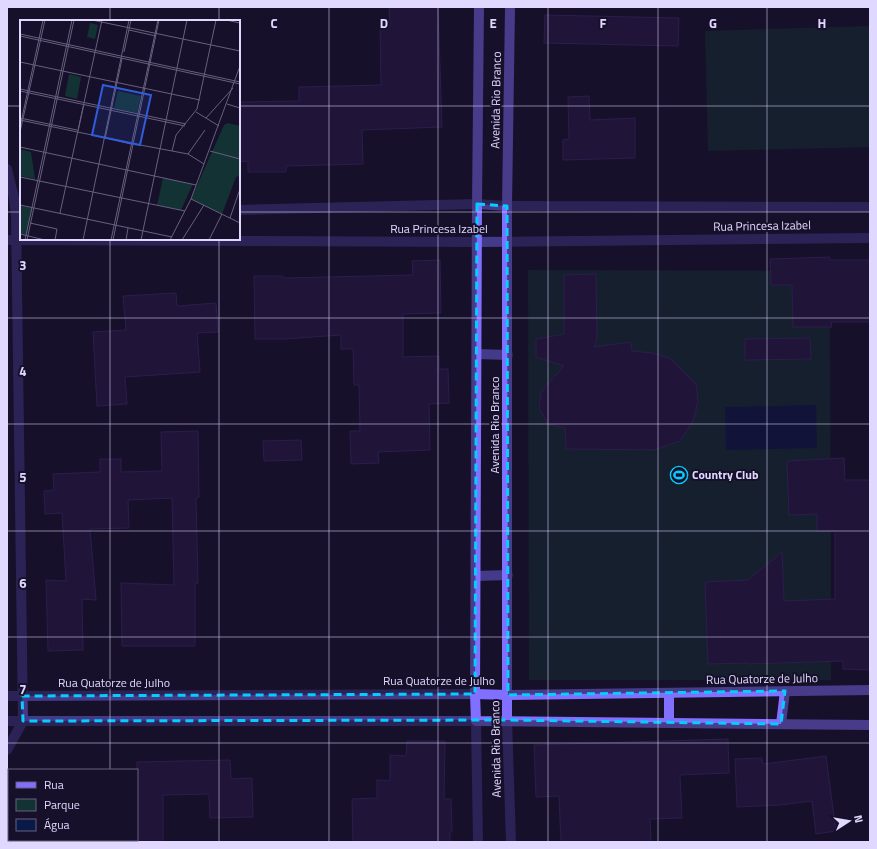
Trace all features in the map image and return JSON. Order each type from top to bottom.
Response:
[{"type":"street","name":"Avenida Rio Branco","points":[[478,842],[475,694],[479,7]]},
{"type":"street","name":"Avenida Rio Branco","points":[[510,7],[507,720],[511,842]]},
{"type":"street","points":[[7,169],[14,198],[15,216],[12,240],[23,721],[7,750]]},
{"type":"street","name":"Rua Princesa Izabel","points":[[240,210],[477,204],[508,206],[870,207]]},
{"type":"street","name":"Rua Princesa Izabel","points":[[12,240],[508,242],[870,238]]},
{"type":"street","points":[[477,354],[508,355]]},
{"type":"street","points":[[476,576],[508,575]]},
{"type":"street","name":"Rua Quatorze de Julho","points":[[7,696],[508,695],[870,690]]},
{"type":"street","points":[[782,724],[785,691]]},
{"type":"street","points":[[669,693],[669,722]]},
{"type":"street","points":[[7,721],[507,720],[870,725]]},
{"type":"highlighted area","points":[[477,204],[507,206],[508,695],[785,691],[781,724],[507,720],[23,721],[22,696],[475,694]]},
{"type":"green space","points":[[870,26],[870,147],[708,151],[705,31]]},
{"type":"green space","name":"Country Club","points":[[528,270],[830,271],[831,680],[529,680]]},
{"type":"water","points":[[816,405],[817,448],[726,450],[725,407]]},
{"type":"building","points":[[389,7],[438,7],[442,127],[362,130],[363,164],[286,166],[286,172],[248,172],[248,161],[240,162],[240,102],[299,101],[299,87],[381,85],[380,26],[390,26]]},
{"type":"building","points":[[545,15],[679,18],[678,46],[544,43]]},
{"type":"building","points":[[589,96],[590,120],[635,118],[635,158],[563,160],[563,140],[569,139],[568,97]]},
{"type":"building","points":[[830,257],[830,260],[870,260],[870,322],[831,322],[832,327],[793,327],[792,285],[771,285],[770,259]]},
{"type":"building","points":[[440,260],[441,313],[403,314],[403,357],[439,356],[439,369],[448,369],[449,403],[429,404],[430,450],[378,452],[379,463],[351,464],[350,431],[360,431],[359,385],[354,385],[353,349],[341,349],[341,335],[284,339],[255,339],[254,276],[283,276],[283,278],[413,275],[412,261]]},
{"type":"building","points":[[596,274],[597,338],[594,347],[631,342],[632,351],[652,353],[670,358],[696,384],[698,402],[693,421],[680,441],[654,450],[566,449],[565,428],[548,424],[539,408],[541,392],[564,366],[536,357],[536,339],[564,334],[564,275]]},
{"type":"building","points":[[176,293],[177,306],[216,303],[218,332],[197,333],[200,372],[125,377],[127,404],[97,406],[93,332],[126,330],[123,296]]},
{"type":"building","points":[[810,338],[811,359],[745,360],[745,339]]},
{"type":"building","points":[[198,431],[199,497],[196,498],[198,583],[195,584],[195,646],[122,646],[121,583],[174,585],[172,498],[128,500],[129,528],[90,529],[96,600],[82,599],[83,650],[48,651],[46,580],[66,581],[62,513],[45,514],[44,491],[54,490],[53,474],[100,472],[100,459],[121,459],[121,472],[162,471],[161,432]]},
{"type":"building","points":[[301,440],[302,460],[264,461],[263,441]]},
{"type":"building","points":[[844,458],[845,480],[870,480],[870,670],[843,669],[843,661],[708,664],[705,582],[748,580],[782,552],[784,601],[835,599],[835,531],[817,532],[817,514],[789,515],[787,461]]},
{"type":"building","points":[[728,739],[729,773],[680,775],[682,818],[650,819],[651,842],[561,842],[559,796],[536,797],[534,745]]},
{"type":"building","points":[[407,741],[445,741],[444,799],[451,799],[452,832],[450,832],[450,842],[353,842],[352,799],[377,798],[377,780],[390,781],[390,755],[406,756]]},
{"type":"building","points":[[826,756],[836,831],[816,834],[812,801],[780,805],[737,807],[735,759],[762,758],[763,764]]},
{"type":"building","points":[[230,760],[231,779],[252,778],[253,817],[210,818],[209,794],[163,795],[163,842],[137,842],[137,762]]},
{"type":"place","name":"Country Club","points":[[679,475]]}]
